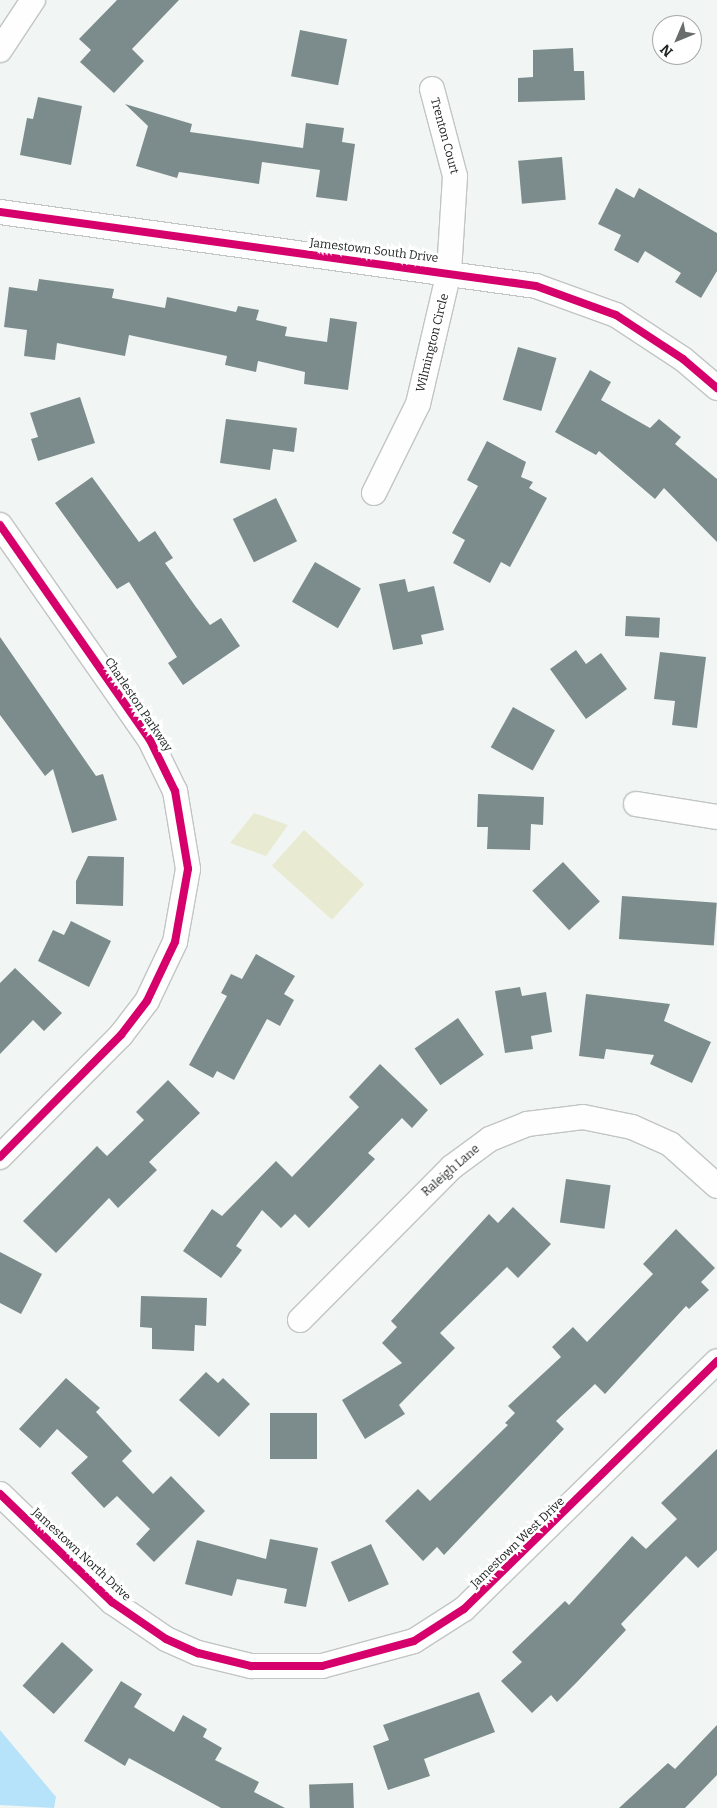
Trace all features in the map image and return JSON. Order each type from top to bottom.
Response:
[{"type":"street","points":[[0,50],[33,0]]},
{"type":"street","name":"Trenton Court","points":[[432,89],[455,176],[449,272]]},
{"type":"street","name":"Jamestown South Drive","points":[[0,212],[449,272],[536,286],[592,303],[648,334],[717,388]]},
{"type":"street","name":"Wilmington Circle","points":[[374,493],[418,404],[449,272]]},
{"type":"street","name":"Charleston Parkway","points":[[0,525],[150,740],[175,791],[188,869],[176,942],[147,1001],[115,1041],[0,1157]]},
{"type":"street","points":[[636,804],[717,817]]},
{"type":"street","name":"Raleigh Lane","points":[[300,1320],[452,1167],[490,1139],[527,1124],[583,1117],[632,1126],[670,1144],[717,1186]]},
{"type":"street","name":"Jamestown West Drive","points":[[322,1666],[414,1640],[464,1609],[717,1361]]},
{"type":"street","name":"Jamestown North Drive","points":[[0,1494],[112,1602],[166,1639],[204,1655],[251,1666],[322,1666]]},
{"type":"green space","points":[[254,813],[288,825],[266,856],[230,843]]},
{"type":"green space","points":[[304,830],[364,884],[332,920],[272,866]]},
{"type":"water","points":[[0,1730],[56,1797],[54,1808],[0,1805]]},
{"type":"building","points":[[117,0],[179,0],[132,49],[144,61],[114,93],[80,62],[91,50],[79,39]]},
{"type":"building","points":[[300,30],[347,39],[338,85],[291,76]]},
{"type":"building","points":[[573,48],[574,71],[584,71],[585,100],[518,102],[518,78],[533,77],[533,50]]},
{"type":"building","points":[[38,97],[82,106],[71,165],[20,155],[27,118],[33,119]]},
{"type":"building","points":[[125,104],[192,124],[190,132],[303,148],[306,123],[344,128],[342,142],[355,144],[347,201],[316,197],[320,170],[262,162],[259,184],[179,172],[177,178],[136,166],[148,126]]},
{"type":"building","points":[[562,157],[566,200],[522,204],[518,161]]},
{"type":"building","points":[[616,188],[634,198],[639,188],[717,233],[717,271],[701,298],[675,282],[681,273],[645,251],[638,263],[614,250],[621,235],[598,224]]},
{"type":"building","points":[[39,279],[114,289],[112,298],[165,308],[167,297],[236,312],[238,306],[259,310],[256,320],[287,327],[285,336],[327,342],[330,318],[357,322],[348,390],[304,384],[305,372],[258,361],[256,372],[225,365],[227,356],[129,335],[125,356],[57,343],[55,360],[24,356],[27,330],[4,327],[9,287],[37,291]]},
{"type":"building","points":[[518,347],[556,358],[541,411],[503,400]]},
{"type":"building","points":[[590,370],[611,382],[601,400],[650,428],[659,419],[681,437],[675,444],[717,479],[717,542],[664,488],[655,499],[599,451],[596,455],[555,432]]},
{"type":"building","points":[[80,397],[95,443],[38,461],[31,439],[38,437],[30,413]]},
{"type":"building","points":[[226,419],[297,428],[294,452],[273,449],[270,470],[220,463]]},
{"type":"building","points":[[487,441],[526,462],[521,477],[533,482],[529,488],[547,498],[510,567],[501,562],[490,583],[453,563],[465,540],[452,533],[478,486],[467,480]]},
{"type":"building","points":[[92,477],[139,542],[155,531],[173,558],[165,563],[196,607],[210,625],[221,618],[240,646],[183,685],[168,663],[177,657],[129,582],[117,589],[55,503]]},
{"type":"building","points":[[276,498],[297,541],[254,562],[233,519]]},
{"type":"building","points":[[315,562],[361,588],[338,628],[292,602]]},
{"type":"building","points":[[405,579],[408,592],[434,586],[444,630],[421,635],[423,644],[393,650],[379,584]]},
{"type":"building","points":[[626,616],[660,618],[659,638],[625,636]]},
{"type":"building","points":[[0,637],[96,776],[103,774],[117,820],[72,833],[53,769],[45,776],[0,715]]},
{"type":"building","points":[[576,650],[586,664],[601,653],[627,689],[586,719],[550,669]]},
{"type":"building","points":[[660,652],[706,657],[697,728],[672,725],[675,701],[654,699]]},
{"type":"building","points":[[513,707],[555,730],[533,771],[491,747]]},
{"type":"building","points":[[478,794],[544,797],[543,825],[531,824],[530,850],[487,849],[488,827],[477,827]]},
{"type":"building","points":[[88,856],[124,857],[123,906],[76,904],[76,881]]},
{"type":"building","points":[[563,862],[600,901],[569,930],[532,891]]},
{"type":"building","points":[[622,896],[717,903],[714,946],[619,939]]},
{"type":"building","points":[[71,921],[111,941],[89,987],[38,961],[53,930],[64,935]]},
{"type":"building","points":[[256,954],[295,976],[284,994],[294,1000],[280,1026],[267,1019],[234,1080],[217,1071],[213,1078],[189,1065],[227,996],[221,993],[231,974],[242,979]]},
{"type":"building","points":[[15,968],[62,1013],[44,1031],[33,1020],[0,1054],[0,983]]},
{"type":"building","points":[[520,987],[522,996],[546,992],[552,1032],[531,1036],[533,1049],[505,1053],[495,991]]},
{"type":"building","points":[[586,994],[670,1004],[664,1021],[711,1042],[692,1083],[650,1064],[654,1055],[606,1049],[604,1059],[579,1056]]},
{"type":"building","points":[[458,1018],[484,1055],[440,1085],[415,1048]]},
{"type":"building","points":[[380,1064],[428,1110],[412,1128],[402,1118],[368,1153],[375,1159],[309,1228],[295,1214],[281,1228],[262,1210],[236,1246],[242,1250],[221,1278],[183,1251],[212,1209],[222,1216],[276,1161],[292,1177],[359,1107],[349,1097]]},
{"type":"building","points":[[168,1080],[200,1113],[149,1162],[157,1170],[118,1208],[109,1198],[56,1253],[23,1221],[97,1146],[107,1156],[144,1120],[136,1112]]},
{"type":"building","points":[[566,1179],[611,1185],[604,1229],[560,1223]]},
{"type":"building","points":[[513,1207],[551,1244],[518,1278],[507,1267],[440,1333],[455,1348],[399,1405],[405,1414],[365,1439],[342,1400],[402,1363],[382,1343],[397,1327],[391,1321],[489,1214],[498,1223]]},
{"type":"building","points":[[676,1229],[715,1268],[701,1282],[709,1290],[689,1309],[686,1306],[605,1394],[595,1384],[556,1421],[564,1429],[444,1555],[437,1547],[423,1561],[385,1521],[418,1489],[430,1501],[508,1425],[505,1423],[515,1413],[508,1406],[561,1357],[552,1347],[573,1327],[587,1342],[653,1274],[643,1264]]},
{"type":"building","points":[[0,1252],[42,1274],[21,1314],[0,1303]]},
{"type":"building","points":[[141,1296],[207,1298],[206,1326],[195,1325],[194,1351],[152,1349],[152,1328],[140,1327]]},
{"type":"building","points":[[206,1372],[218,1383],[223,1378],[250,1404],[219,1437],[179,1400]]},
{"type":"building","points":[[66,1378],[100,1408],[96,1412],[132,1451],[122,1461],[153,1494],[171,1476],[205,1511],[154,1562],[136,1544],[150,1529],[117,1496],[104,1508],[71,1473],[88,1457],[57,1429],[40,1448],[19,1429]]},
{"type":"building","points":[[270,1413],[317,1413],[317,1459],[270,1459]]},
{"type":"building","points":[[717,1449],[717,1550],[698,1568],[686,1556],[621,1624],[626,1630],[577,1682],[557,1702],[551,1695],[532,1713],[501,1681],[522,1662],[512,1652],[565,1601],[569,1605],[632,1536],[646,1549],[677,1519],[661,1503]]},
{"type":"building","points":[[270,1539],[318,1548],[306,1607],[284,1603],[287,1589],[237,1579],[232,1596],[185,1584],[197,1540],[266,1559]]},
{"type":"building","points":[[371,1544],[389,1584],[349,1602],[331,1562]]},
{"type":"building","points":[[62,1642],[93,1670],[54,1714],[23,1686]]},
{"type":"building","points":[[121,1681],[142,1694],[134,1707],[174,1732],[183,1715],[207,1729],[203,1737],[222,1748],[215,1760],[259,1782],[254,1792],[285,1808],[221,1808],[129,1758],[125,1766],[84,1741]]},
{"type":"building","points":[[479,1692],[495,1732],[424,1759],[430,1776],[388,1790],[373,1746],[389,1740],[383,1725]]},
{"type":"building","points":[[717,1725],[717,1775],[685,1808],[619,1808],[668,1763],[675,1769]]},
{"type":"building","points":[[353,1783],[354,1808],[310,1808],[309,1785]]},
{"type":"cycle path","points":[[0,212],[536,286],[616,315],[683,359],[717,388]]},
{"type":"cycle path","points":[[0,525],[150,740],[175,791],[188,869],[175,942],[147,1001],[121,1035],[0,1157]]},
{"type":"cycle path","points":[[0,1494],[112,1602],[166,1639],[198,1653],[251,1666],[322,1666],[414,1641],[464,1609],[717,1361]]}]
